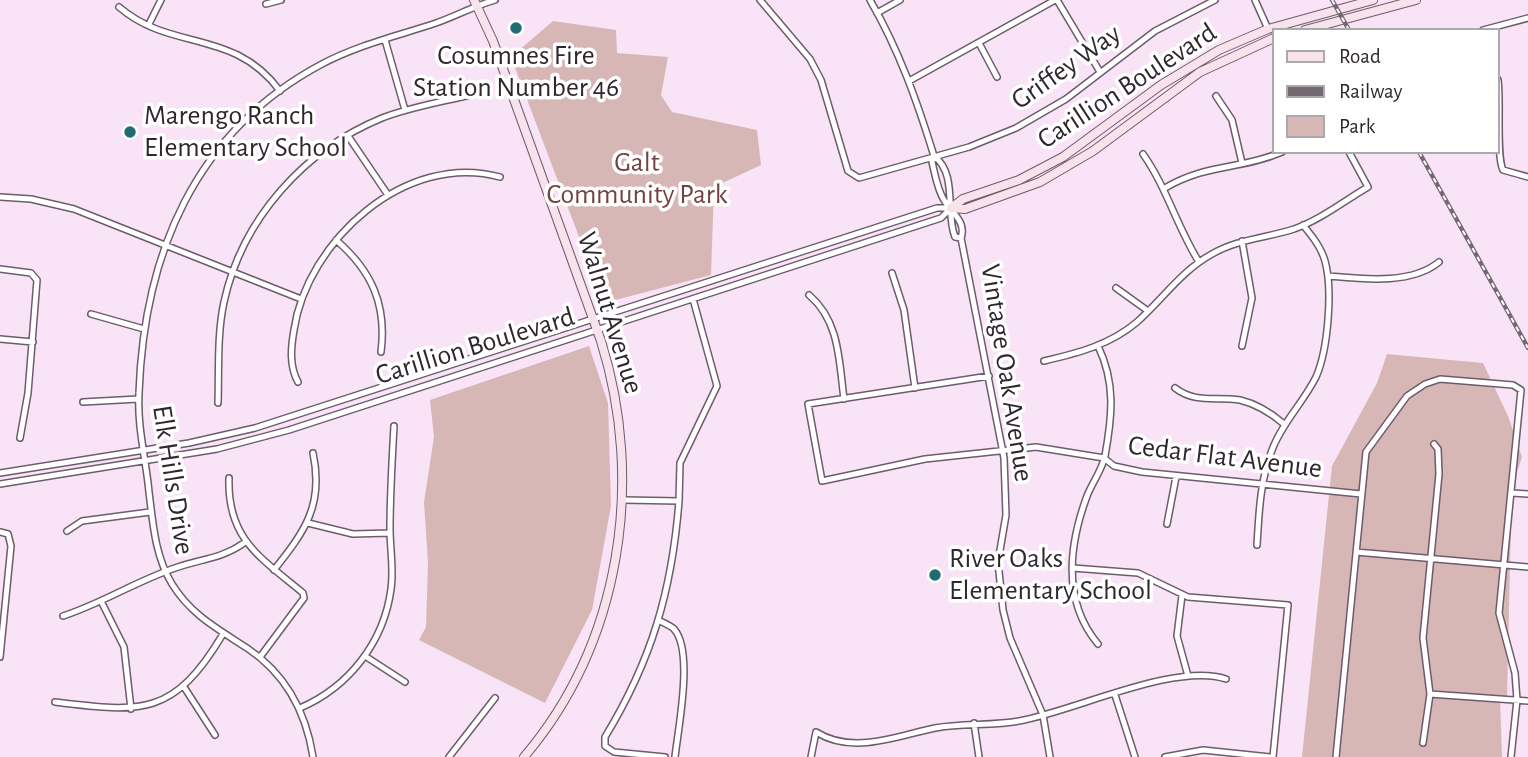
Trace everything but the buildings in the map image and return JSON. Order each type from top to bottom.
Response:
[{"type":"street","points":[[149,24],[161,0]]},
{"type":"street","points":[[266,4],[281,0]]},
{"type":"street","name":"Elk Hills Drive","points":[[313,757],[300,708],[281,678],[260,657],[195,613],[166,573],[150,512],[138,399],[144,329],[152,283],[164,246],[183,203],[212,157],[248,118],[280,90],[337,57],[476,3],[495,0]]},
{"type":"street","name":"Griffey Way","points":[[760,0],[810,59],[821,80],[848,171],[852,176],[871,175],[1016,128],[1053,108],[1155,31],[1215,0]]},
{"type":"street","points":[[870,0],[909,80],[934,156],[940,160],[952,196],[951,208]]},
{"type":"street","points":[[877,13],[900,0]]},
{"type":"street","points":[[909,80],[1056,0],[1100,72]]},
{"type":"street","points":[[1255,0],[1268,29]]},
{"type":"street","name":"Carillion Boulevard","points":[[0,484],[144,461],[252,440],[597,332],[941,218],[963,199],[1019,180],[1063,157],[1182,70],[1219,50],[1268,29],[1373,0]]},
{"type":"street","points":[[1312,28],[1416,0]]},
{"type":"street","name":"Walnut Avenue","points":[[476,3],[493,41],[597,332],[618,416],[623,500],[612,575],[595,634],[558,709],[524,757]]},
{"type":"street","points":[[119,7],[149,24],[243,55],[262,68],[280,90]]},
{"type":"street","points":[[1490,28],[1528,18]]},
{"type":"street","name":"Carillion Boulevard","points":[[0,473],[255,428],[592,318],[737,275],[937,208],[965,209],[1040,182],[1093,150],[1200,72],[1272,39]]},
{"type":"street","points":[[385,40],[404,110]]},
{"type":"street","points":[[979,43],[997,77]]},
{"type":"street","points":[[218,403],[221,319],[232,271],[272,200],[307,164],[348,136],[404,110],[470,95]]},
{"type":"street","points":[[1216,96],[1232,120],[1242,163]]},
{"type":"street","points":[[348,136],[388,195]]},
{"type":"street","points":[[1143,154],[1165,188],[1179,229],[1199,262]]},
{"type":"street","points":[[1165,188],[1202,170],[1275,154]]},
{"type":"street","points":[[1044,361],[1098,346],[1125,331],[1148,312],[1175,281],[1199,262],[1242,241],[1303,225],[1368,187],[1350,154]]},
{"type":"street","points":[[1499,154],[1503,170],[1528,177]]},
{"type":"street","points":[[298,382],[292,369],[292,351],[301,299],[316,269],[336,240],[362,214],[388,195],[449,175],[482,173],[500,177]]},
{"type":"street","points":[[0,197],[30,199],[74,209],[301,299]]},
{"type":"street","name":"Vintage Oak Avenue","points":[[951,208],[949,222],[955,237],[961,239]]},
{"type":"street","name":"Vintage Oak Avenue","points":[[951,208],[959,219],[963,233],[961,239],[1003,450],[1006,502],[998,562],[1000,592],[1010,638],[1044,715],[1050,757]]},
{"type":"street","points":[[1257,545],[1262,484],[1284,424],[1309,389],[1321,363],[1328,276],[1320,248],[1303,225]]},
{"type":"street","points":[[336,240],[362,267],[375,288],[383,317],[381,352]]},
{"type":"street","points":[[1242,241],[1252,298],[1250,321],[1242,346]]},
{"type":"street","points":[[1328,276],[1402,278],[1431,269],[1440,262]]},
{"type":"street","points":[[0,269],[36,275],[33,342],[20,439]]},
{"type":"street","points":[[892,273],[905,310],[915,388]]},
{"type":"street","points":[[1116,288],[1148,312]]},
{"type":"street","points":[[809,295],[823,309],[834,331],[844,399],[989,376]]},
{"type":"street","points":[[665,757],[614,752],[605,746],[605,737],[639,676],[660,621],[675,548],[684,453],[717,386],[693,299]]},
{"type":"street","points":[[91,314],[144,329]]},
{"type":"street","points":[[0,339],[33,342]]},
{"type":"street","points":[[1098,346],[1112,390],[1112,416],[1104,458],[1080,518],[1073,568],[1077,609],[1098,644]]},
{"type":"street","points":[[1336,757],[1366,452],[1407,396],[1425,384],[1440,379],[1513,385],[1521,390],[1499,613],[1514,673],[1517,700],[1511,757]]},
{"type":"street","points":[[1175,388],[1201,400],[1229,399],[1250,403],[1284,424]]},
{"type":"street","points":[[83,402],[138,399]]},
{"type":"street","name":"Cedar Flat Avenue","points":[[844,399],[808,404],[822,481],[925,459],[1048,448],[1104,458],[1114,466],[1175,477],[1361,494]]},
{"type":"street","points":[[300,708],[334,690],[365,656],[374,642],[388,605],[392,577],[390,533],[394,426]]},
{"type":"street","points":[[1423,743],[1430,694],[1423,638],[1439,474],[1438,449],[1434,443]]},
{"type":"street","points":[[274,570],[308,523],[316,492],[313,453]]},
{"type":"street","points":[[1167,524],[1175,477]]},
{"type":"street","points":[[229,478],[230,503],[244,543],[303,593],[304,598],[299,610],[260,657]]},
{"type":"street","points":[[1512,492],[1528,494]]},
{"type":"street","points":[[623,500],[679,501]]},
{"type":"street","points":[[67,531],[82,521],[150,512]]},
{"type":"street","points":[[308,523],[353,534],[390,533]]},
{"type":"street","points":[[0,533],[8,534],[11,546],[2,614],[0,657]]},
{"type":"street","points":[[63,616],[102,603],[130,586],[217,558],[244,543]]},
{"type":"street","points":[[1356,552],[1528,566]]},
{"type":"street","points":[[1073,568],[1138,573],[1182,596],[1288,604],[1272,757],[1203,750],[1165,757]]},
{"type":"street","points":[[1182,596],[1177,636],[1188,676]]},
{"type":"street","points":[[102,603],[124,646],[131,709]]},
{"type":"street","points":[[660,621],[674,629],[681,642],[683,660],[675,757]]},
{"type":"street","points":[[55,702],[131,709],[160,701],[184,687],[223,634]]},
{"type":"street","points":[[365,656],[405,682]]},
{"type":"street","points":[[811,757],[816,732],[826,738],[843,741],[873,742],[974,723],[1012,722],[1188,676],[1226,679]]},
{"type":"street","points":[[184,687],[203,712],[215,735]]},
{"type":"street","points":[[1430,694],[1528,701]]},
{"type":"street","points":[[1115,695],[1135,757]]},
{"type":"street","points":[[449,757],[495,698]]},
{"type":"street","points":[[974,723],[979,757]]},
{"type":"green space","name":"Galt Community Park","points":[[553,21],[616,30],[617,53],[668,57],[661,95],[672,112],[757,130],[761,165],[714,187],[711,275],[604,303],[511,57]]},
{"type":"green space","points":[[589,346],[608,403],[611,506],[592,610],[545,703],[419,640],[426,627],[428,563],[424,502],[434,437],[430,400]]},
{"type":"green space","points":[[1387,354],[1483,363],[1508,416],[1522,457],[1517,472],[1511,522],[1507,697],[1500,699],[1502,757],[1302,757],[1332,466],[1377,383]]},
{"type":"railway","points":[[1332,0],[1348,28]]},
{"type":"railway","points":[[1420,154],[1528,348]]},
{"type":"place","name":"Cosumnes Fire Station Number 46","points":[[516,28]]},
{"type":"place","name":"Marengo Ranch Elementary School","points":[[130,132]]},
{"type":"place","name":"River Oaks Elementary School","points":[[935,575]]}]
